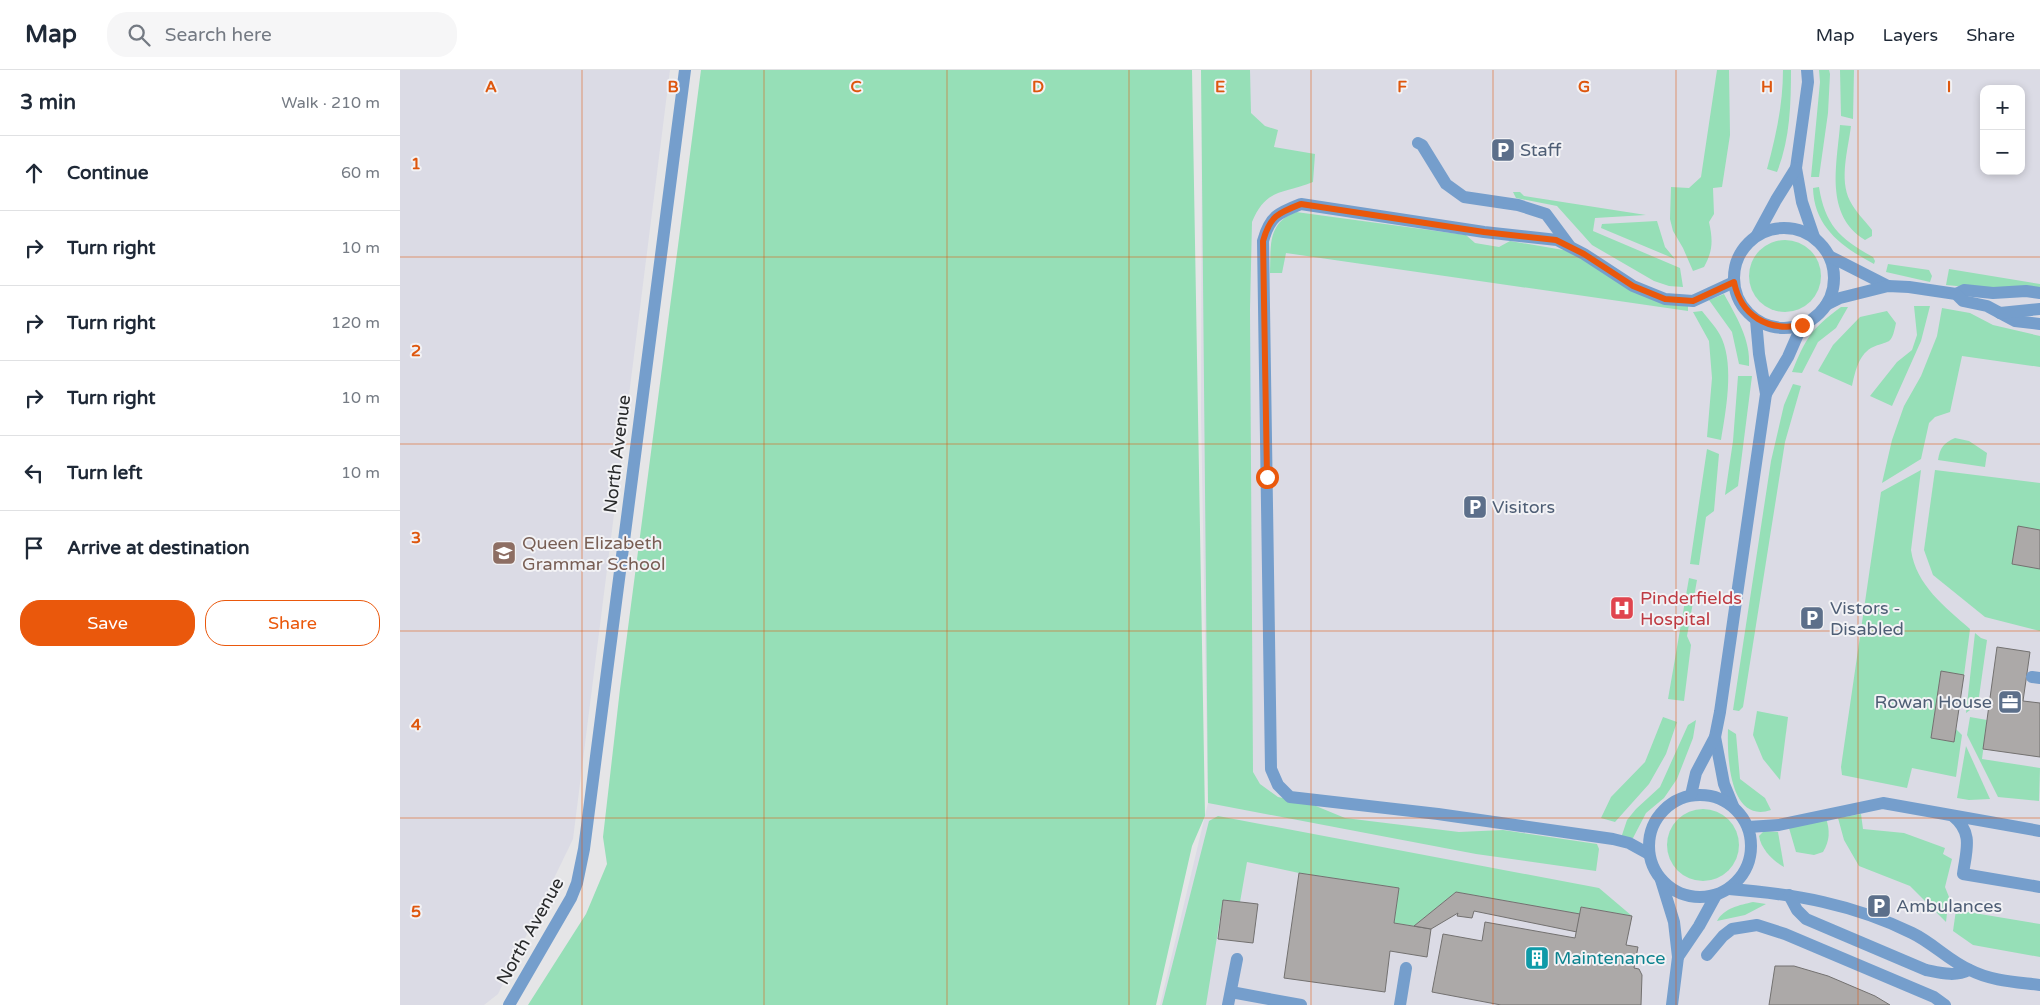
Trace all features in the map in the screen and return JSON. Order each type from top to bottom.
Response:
[{"type":"street","name":"North Avenue","points":[[509,1005],[571,898],[577,883],[584,849],[685,70]]},
{"type":"street","points":[[1807,70],[1808,82],[1796,168],[1802,202],[1814,237],[1829,256],[1833,268],[1834,281],[1826,305]]},
{"type":"street","points":[[1418,143],[1422,144],[1446,184],[1464,196],[1518,205],[1546,214],[1571,247]]},
{"type":"street","points":[[1796,168],[1757,235],[1738,256],[1734,282],[1741,303],[1756,320],[1778,327],[1802,325],[1815,317],[1826,305],[1840,298],[1888,286]]},
{"type":"street","points":[[1649,854],[1629,843],[1613,839],[1438,814],[1290,797],[1278,785],[1271,768],[1263,241],[1267,227],[1278,213],[1301,204],[1484,232],[1556,240],[1571,247],[1633,286],[1665,299],[1693,301],[1734,282]]},
{"type":"street","points":[[1757,235],[1771,229],[1786,228],[1800,230],[1814,237]]},
{"type":"street","points":[[1829,256],[1888,286],[1956,294],[1964,290],[1993,293],[2026,291],[2040,293]]},
{"type":"street","points":[[1956,294],[1963,302],[1987,306],[2026,324],[2040,324]]},
{"type":"street","points":[[2000,313],[2040,309]]},
{"type":"street","points":[[1733,806],[1724,784],[1715,737],[1766,394],[1759,354],[1756,320]]},
{"type":"street","points":[[1766,394],[1788,357],[1802,325]]},
{"type":"street","points":[[1690,795],[1696,773],[1715,737]]},
{"type":"street","points":[[1690,795],[1706,795],[1720,799],[1733,806],[1742,816],[1748,828],[1752,847],[1751,858],[1739,880],[1729,889],[1716,895],[1701,898],[1687,896],[1673,890],[1660,877],[1654,868],[1649,854],[1652,831],[1663,810],[1676,801],[1690,795]]},
{"type":"street","points":[[1748,828],[1779,825],[1883,802],[2040,831]]},
{"type":"street","points":[[1953,816],[1963,824],[1967,833],[1963,874],[2040,887]]},
{"type":"street","points":[[1660,877],[1674,922],[1678,957],[1672,1005]]},
{"type":"street","points":[[1729,889],[1789,894],[1870,915],[1913,934],[1969,970],[1992,978],[2040,985]]},
{"type":"street","points":[[1789,894],[1798,910],[1806,919],[1926,970],[1961,974],[1969,970]]},
{"type":"street","points":[[1678,957],[1699,926],[1716,895]]},
{"type":"street","points":[[1707,955],[1723,936],[1732,929],[1757,925],[1785,934],[1934,997],[1945,1005]]},
{"type":"street","points":[[1228,1005],[1238,959]]},
{"type":"street","points":[[1400,1005],[1406,968]]},
{"type":"street","points":[[1231,992],[1300,1005]]},
{"type":"shaded area","name":"Queen Elizabeth Grammar School","points":[[400,70],[670,70],[573,839],[498,994],[484,1005],[400,1005]]},
{"type":"shaded area","name":"Pinderfields Hospital","points":[[1202,70],[2040,70],[2040,1005],[1160,1005],[1208,803],[1201,413]]},
{"type":"green space","points":[[701,70],[1192,70],[1205,816],[1192,846],[1156,1005],[528,1005],[586,914],[607,864],[603,837],[620,689]]},
{"type":"green space","points":[[1201,70],[1250,70],[1251,113],[1265,126],[1278,130],[1274,147],[1315,154],[1313,182],[1276,194],[1263,203],[1252,222],[1250,310],[1253,772],[1260,784],[1278,797],[1311,804],[1345,818],[1459,832],[1503,830],[1597,844],[1599,849],[1596,871],[1476,854],[1208,803]]},
{"type":"green space","points":[[1717,70],[1729,70],[1730,135],[1722,187],[1713,188],[1714,214],[1709,222],[1712,240],[1711,250],[1704,267],[1693,271],[1673,231],[1670,219],[1671,187],[1689,188],[1701,177]]},
{"type":"green space","points":[[1783,70],[1791,70],[1790,109],[1785,147],[1777,172],[1767,169],[1778,120]]},
{"type":"green space","points":[[1819,70],[1829,70],[1830,74],[1828,113],[1819,177],[1811,177],[1820,82]]},
{"type":"green space","points":[[1840,70],[1854,70],[1853,119],[1841,116]]},
{"type":"green space","points":[[1840,125],[1851,126],[1845,164],[1845,183],[1852,205],[1872,230],[1872,236],[1865,240],[1852,229],[1843,217],[1838,203],[1836,172]]},
{"type":"green space","points":[[1819,187],[1825,211],[1836,230],[1851,244],[1873,257],[1874,264],[1841,243],[1824,225],[1818,214],[1813,188]]},
{"type":"green space","points":[[1513,192],[1520,192],[1524,196],[1646,215],[1595,218],[1593,231],[1680,268],[1683,287],[1669,286],[1654,281],[1592,245],[1557,206],[1516,198]]},
{"type":"green space","points":[[1296,212],[1466,235],[1475,243],[1499,247],[1510,241],[1575,252],[1626,285],[1688,303],[1688,311],[1286,253],[1282,273],[1270,273],[1271,245],[1275,229],[1280,222]]},
{"type":"green space","points":[[1657,221],[1665,247],[1675,259],[1601,228],[1602,224]]},
{"type":"green space","points":[[1785,240],[1805,246],[1815,256],[1821,276],[1815,296],[1805,306],[1785,312],[1765,306],[1755,296],[1749,276],[1755,256],[1765,246]]},
{"type":"green space","points":[[1888,264],[1929,270],[1932,276],[1930,282],[1886,272]]},
{"type":"green space","points":[[1949,269],[2040,284],[2040,289],[1998,290],[1946,285]]},
{"type":"green space","points":[[1724,294],[1745,338],[1748,347],[1749,366],[1739,364],[1732,332],[1709,300]]},
{"type":"green space","points":[[1914,306],[1930,306],[1921,341],[1892,406],[1870,396],[1897,362],[1912,350],[1917,335]]},
{"type":"green space","points":[[1841,307],[1848,307],[1836,328],[1818,342],[1802,373],[1792,372],[1810,335]]},
{"type":"green space","points":[[1942,308],[1970,313],[1993,325],[2040,336],[2040,367],[1962,356],[1950,412],[1935,417],[1929,423],[1921,459],[1882,483],[1892,440],[1904,406],[1921,376],[1937,336]]},
{"type":"green space","points":[[1702,311],[1722,339],[1728,363],[1728,389],[1721,440],[1707,437],[1712,378],[1709,341],[1693,312]]},
{"type":"green space","points":[[1887,311],[1896,323],[1893,336],[1889,341],[1871,348],[1863,355],[1852,386],[1818,371],[1833,345],[1860,317]]},
{"type":"green space","points":[[1738,376],[1752,376],[1738,486],[1725,495],[1733,441]]},
{"type":"green space","points":[[1793,384],[1801,386],[1785,442],[1743,707],[1739,711],[1733,710],[1771,461],[1784,405]]},
{"type":"green space","points":[[1955,438],[1969,441],[1987,453],[1985,467],[1938,460],[1943,446]]},
{"type":"green space","points":[[1707,449],[1719,454],[1714,511],[1706,517],[1699,565],[1690,564]]},
{"type":"green space","points":[[1921,470],[1911,550],[1914,563],[1925,585],[1942,604],[1970,629],[1964,675],[1941,672],[1931,738],[1954,742],[1956,729],[1962,735],[1956,777],[1912,768],[1907,788],[1842,775],[1841,767],[1881,492]]},
{"type":"green space","points":[[1935,470],[2040,483],[2040,631],[1985,617],[1933,575],[1924,550]]},
{"type":"green space","points":[[1689,578],[1697,580],[1687,636],[1691,645],[1684,701],[1668,699]]},
{"type":"green space","points":[[1975,633],[1987,640],[1978,704],[1966,713]]},
{"type":"green space","points":[[1757,711],[1788,717],[1780,780],[1763,759],[1753,735]]},
{"type":"green space","points":[[1663,717],[1677,722],[1666,754],[1649,784],[1615,822],[1601,818],[1611,797],[1645,762]]},
{"type":"green space","points":[[1970,717],[1987,720],[1982,759],[2040,768],[2039,801],[1998,797],[1967,735]]},
{"type":"green space","points":[[1696,720],[1693,738],[1677,779],[1664,798],[1646,813],[1633,838],[1621,838],[1627,820],[1660,787],[1688,725]]},
{"type":"green space","points":[[1728,729],[1736,734],[1740,779],[1765,798],[1771,810],[1757,812],[1746,807],[1739,798],[1733,785],[1730,770]]},
{"type":"green space","points":[[1966,746],[1990,799],[1969,800],[1957,798]]},
{"type":"green space","points":[[1703,809],[1723,815],[1733,825],[1739,845],[1733,865],[1723,875],[1703,881],[1683,875],[1673,865],[1667,845],[1673,825],[1683,815]]},
{"type":"green space","points":[[1861,814],[1863,829],[1904,833],[1945,848],[1943,854],[1952,859],[1945,887],[1949,897],[1946,922],[1910,886],[1859,866],[1844,840],[1838,818]]},
{"type":"green space","points":[[1218,816],[1599,888],[1632,916],[1582,907],[1580,914],[1456,892],[1414,926],[1394,923],[1399,888],[1299,873],[1247,862],[1240,902],[1223,900],[1206,1005],[1162,1005],[1209,821]]},
{"type":"green space","points":[[1826,818],[1829,835],[1823,852],[1814,855],[1796,852],[1789,828]]},
{"type":"green space","points":[[1764,831],[1778,832],[1784,867],[1772,858],[1762,845],[1759,836]]},
{"type":"green space","points":[[1753,902],[1766,904],[1745,915],[1717,921],[1728,910]]},
{"type":"green space","points":[[1956,910],[2040,924],[2040,957],[1973,945],[1953,931]]},
{"type":"building","points":[[2018,526],[2040,530],[2040,569],[2012,564]]},
{"type":"building","name":"Rowan House","points":[[1997,647],[2030,652],[2023,701],[2040,703],[2040,757],[1983,749]]},
{"type":"building","points":[[1941,671],[1964,675],[1954,742],[1931,738]]},
{"type":"building","points":[[1299,873],[1399,888],[1394,923],[1431,929],[1427,957],[1390,951],[1385,992],[1284,978]]},
{"type":"building","points":[[1456,892],[1580,914],[1577,932],[1474,911],[1472,918],[1457,916],[1458,913],[1431,929],[1414,926]]},
{"type":"building","points":[[1223,900],[1258,904],[1253,943],[1218,939]]},
{"type":"building","name":"Maintenance","points":[[1581,907],[1632,916],[1626,945],[1638,947],[1634,968],[1639,969],[1642,975],[1641,1005],[1501,1005],[1432,992],[1443,934],[1482,941],[1485,922],[1575,938]]},
{"type":"building","points":[[1775,966],[1794,966],[1828,976],[1875,996],[1890,1005],[1769,1005]]},
{"type":"place","name":"Staff","points":[[1503,150]]},
{"type":"place","name":"Visitors","points":[[1475,507]]},
{"type":"place","name":"Queen Elizabeth Grammar School","points":[[504,553]]},
{"type":"place","name":"Pinderfields Hospital","points":[[1622,608]]},
{"type":"place","name":"Vistors - Disabled","points":[[1812,618]]},
{"type":"place","name":"Rowan House","points":[[2010,702]]},
{"type":"place","name":"Ambulances","points":[[1879,906]]},
{"type":"place","name":"Maintenance","points":[[1537,958]]},
{"type":"route","points":[[1267,477],[1263,241],[1267,227],[1278,213],[1301,204],[1484,232],[1556,240],[1584,254],[1633,286],[1665,299],[1693,301],[1734,282],[1736,293],[1741,303],[1756,320],[1778,327],[1802,325]]}]
